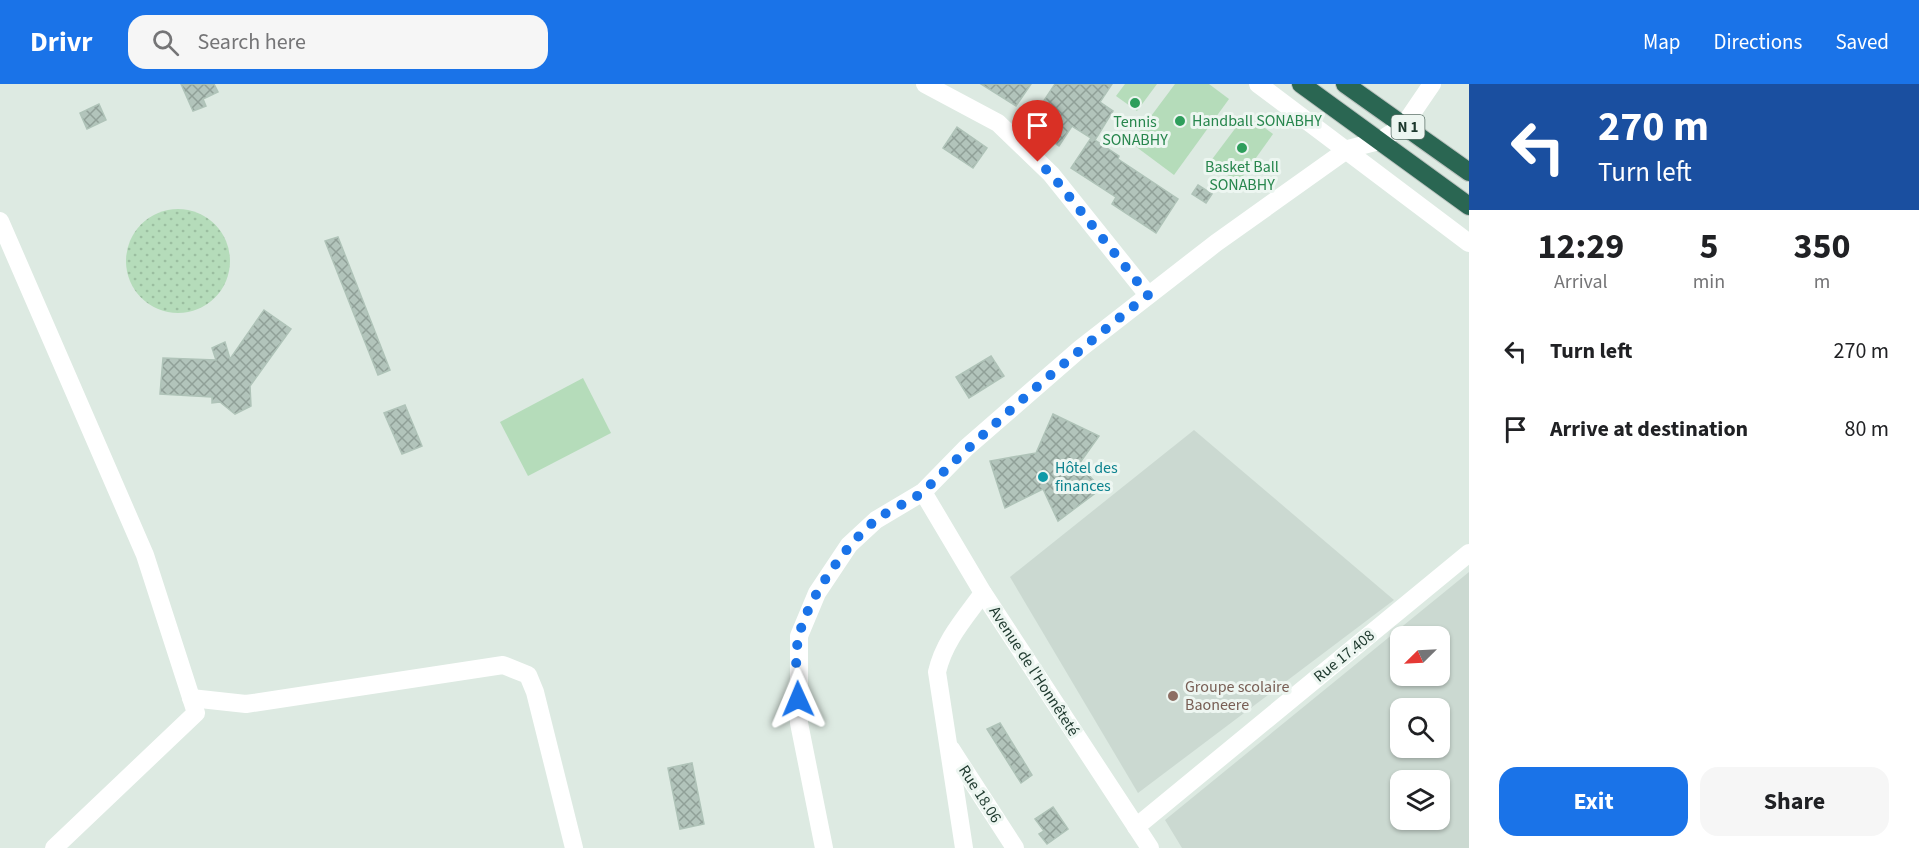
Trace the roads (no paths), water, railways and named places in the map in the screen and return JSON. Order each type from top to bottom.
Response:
[{"type":"highway","name":"N 1","points":[[1301,84],[1469,206]]},
{"type":"highway","name":"N 1","points":[[1345,84],[1469,172]]},
{"type":"street","points":[[925,84],[998,123],[1051,174],[1148,295]]},
{"type":"street","points":[[1258,84],[1348,149],[1469,243]]},
{"type":"street","points":[[824,848],[799,723],[799,636],[817,593],[849,545],[876,520],[923,492],[1002,417],[1081,348],[1216,243],[1348,149],[1379,141],[1404,125],[1432,84]]},
{"type":"street","points":[[0,221],[145,555],[196,713],[54,848]]},
{"type":"street","name":"Avenue de l'Honnêteté","points":[[923,492],[984,593],[1150,848]]},
{"type":"street","name":"Rue 17.408","points":[[1136,827],[1469,553]]},
{"type":"street","points":[[964,848],[937,672],[941,654],[984,593]]},
{"type":"street","points":[[191,698],[246,704],[503,665],[528,675],[536,692],[574,848]]},
{"type":"street","name":"Rue 18.06","points":[[946,741],[1015,848]]},
{"type":"place","name":"Tennis SONABHY","points":[[1135,103]]},
{"type":"place","name":"Handball SONABHY","points":[[1180,121]]},
{"type":"place","name":"Basket Ball SONABHY","points":[[1242,148]]},
{"type":"place","name":"Hôtel des finances","points":[[1043,477]]},
{"type":"place","name":"Groupe scolaire Baoneere","points":[[1173,696]]}]
